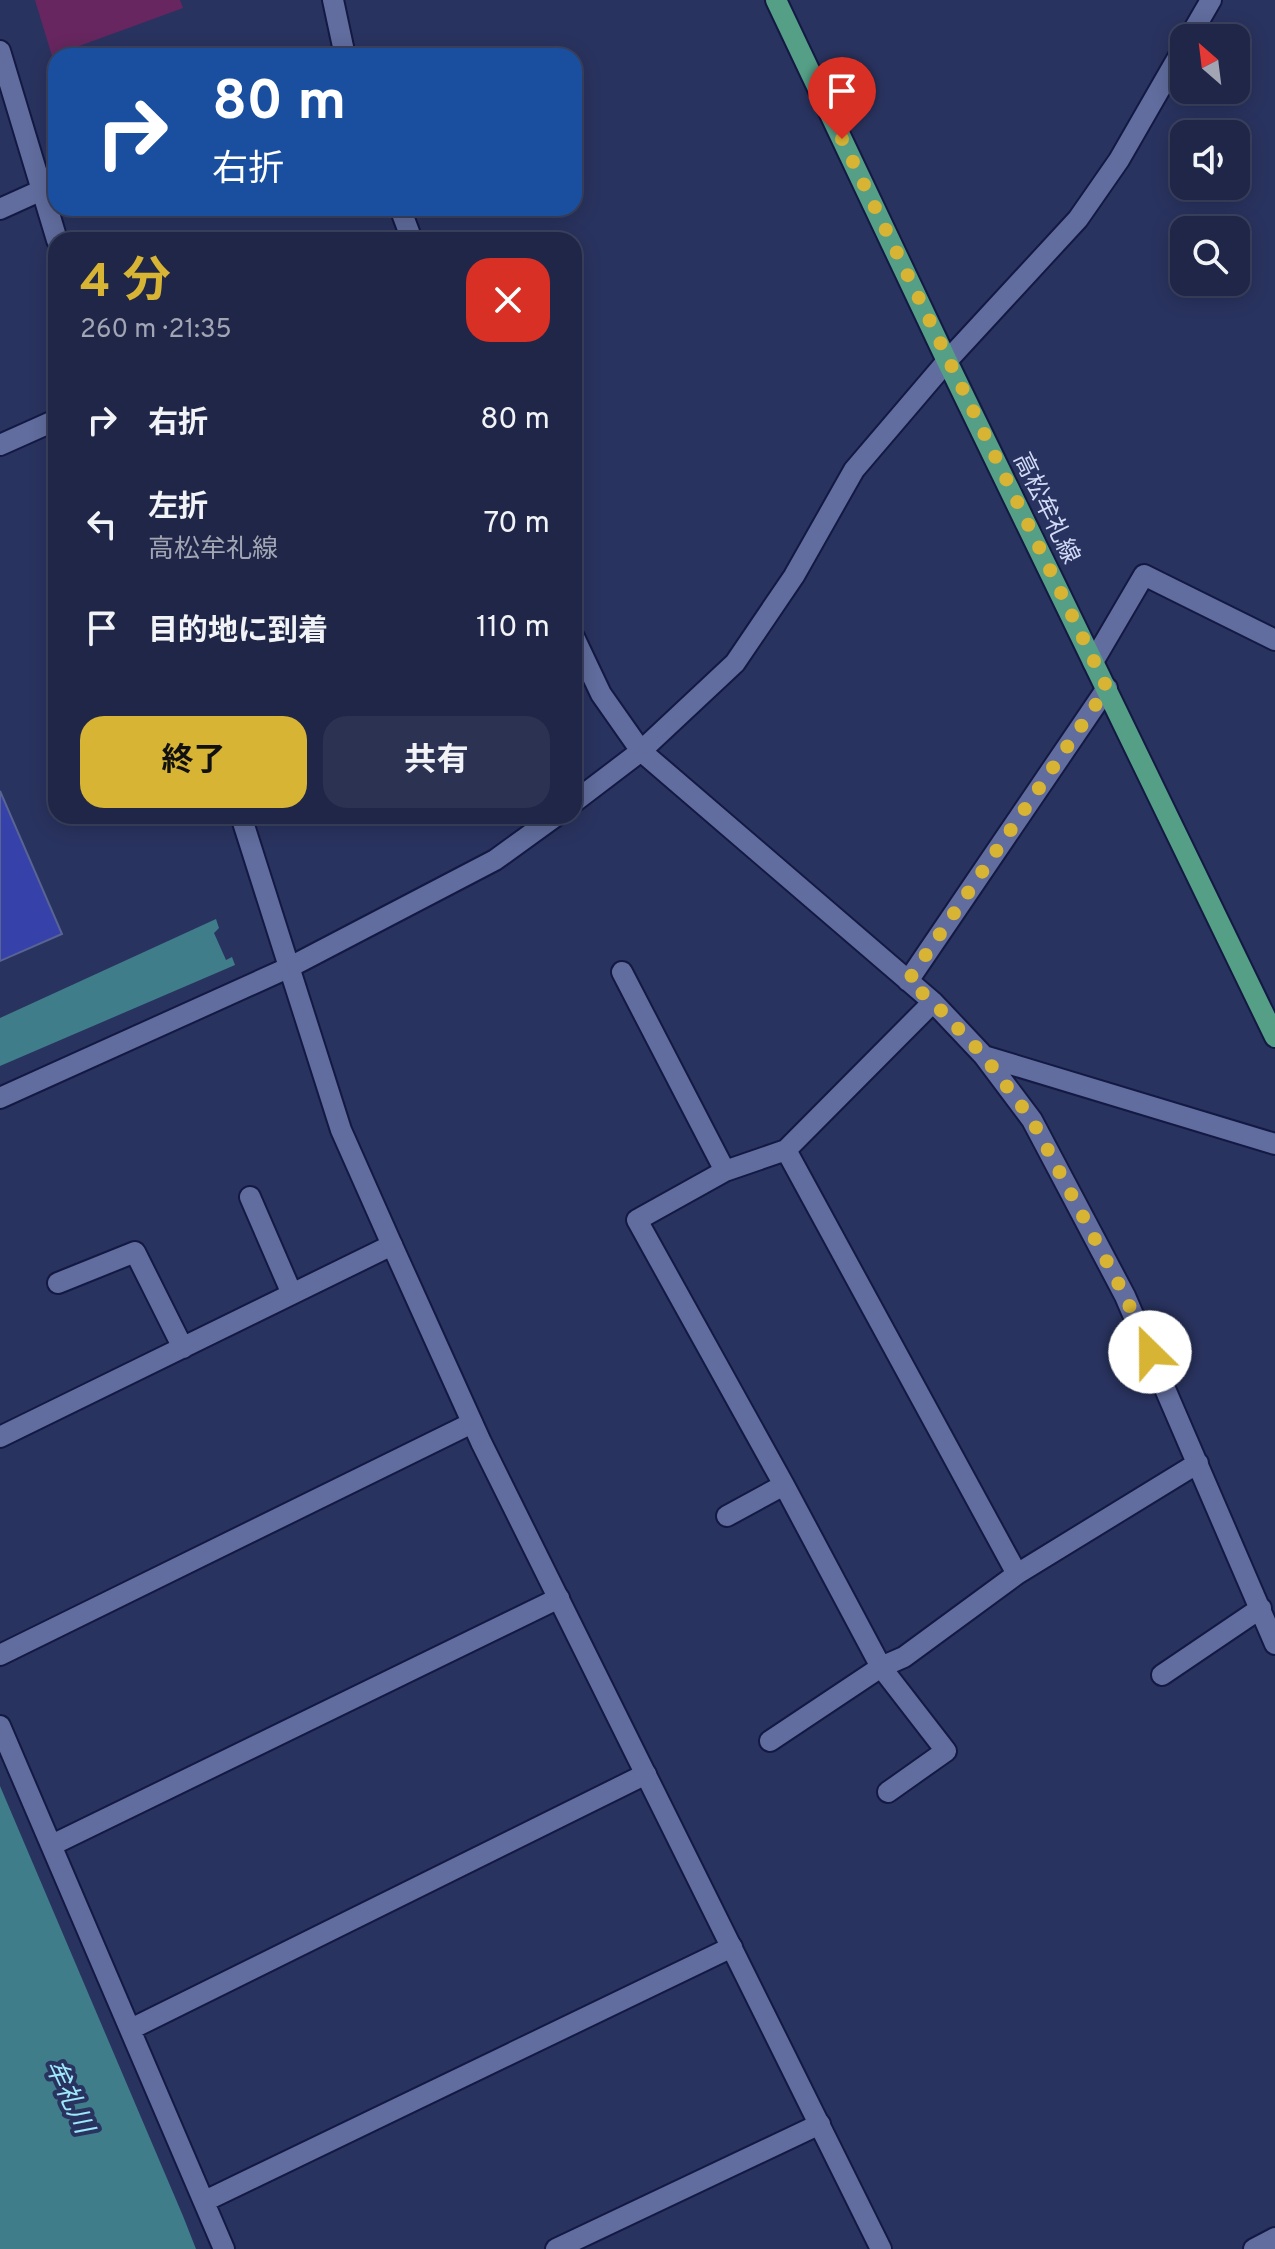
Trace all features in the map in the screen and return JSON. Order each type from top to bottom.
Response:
[{"type":"main road","name":"高松牟礼線","points":[[776,0],[947,361],[1275,1037]]},
{"type":"street","points":[[333,0],[343,48]]},
{"type":"street","points":[[1197,24],[1211,0]]},
{"type":"street","points":[[0,51],[48,210]]},
{"type":"street","points":[[582,796],[641,751],[735,663],[794,576],[854,470],[947,361],[1078,219],[1119,160],[1170,71]]},
{"type":"street","points":[[0,209],[42,190]]},
{"type":"street","points":[[0,445],[48,424]]},
{"type":"street","points":[[1093,662],[1144,575],[1275,640]]},
{"type":"street","points":[[582,654],[601,694],[641,751],[933,1002],[984,1056],[1032,1120],[1125,1296],[1275,1644]]},
{"type":"street","points":[[908,981],[1107,688]]},
{"type":"street","points":[[244,824],[341,1130],[392,1245],[472,1423],[881,2249]]},
{"type":"street","points":[[0,1098],[290,967],[495,860],[545,824]]},
{"type":"street","points":[[622,972],[725,1171]]},
{"type":"street","points":[[888,1792],[946,1751],[881,1667],[637,1220],[725,1171],[786,1150],[933,1002]]},
{"type":"street","points":[[984,1056],[1275,1144]]},
{"type":"street","points":[[786,1150],[1017,1574]]},
{"type":"street","points":[[250,1197],[292,1294]]},
{"type":"street","points":[[0,1437],[392,1245]]},
{"type":"street","points":[[58,1283],[135,1252],[183,1348]]},
{"type":"street","points":[[0,1655],[472,1423]]},
{"type":"street","points":[[770,1741],[881,1667],[904,1657],[1017,1574],[1198,1463]]},
{"type":"street","points":[[727,1516],[784,1485]]},
{"type":"street","points":[[52,1845],[559,1598]]},
{"type":"street","points":[[1162,1675],[1261,1608]]},
{"type":"street","points":[[0,1726],[224,2249]]},
{"type":"street","points":[[131,2029],[646,1774]]},
{"type":"street","points":[[205,2201],[732,1947]]},
{"type":"street","points":[[556,2249],[820,2124]]},
{"type":"street","points":[[1254,2249],[1275,2238]]},
{"type":"shaded area","points":[[35,0],[180,0],[183,8],[74,48],[50,48]]},
{"type":"water","points":[[216,919],[219,928],[214,933],[226,960],[232,957],[235,965],[0,1066],[0,1018]]},
{"type":"water","name":"牟礼川","points":[[0,1786],[183,2216],[196,2249],[0,2249]]},
{"type":"building","points":[[0,791],[62,934],[0,961]]},
{"type":"route","points":[[842,139],[1107,688],[908,981],[933,1002],[984,1056],[1032,1120],[1125,1296],[1150,1352]]}]
